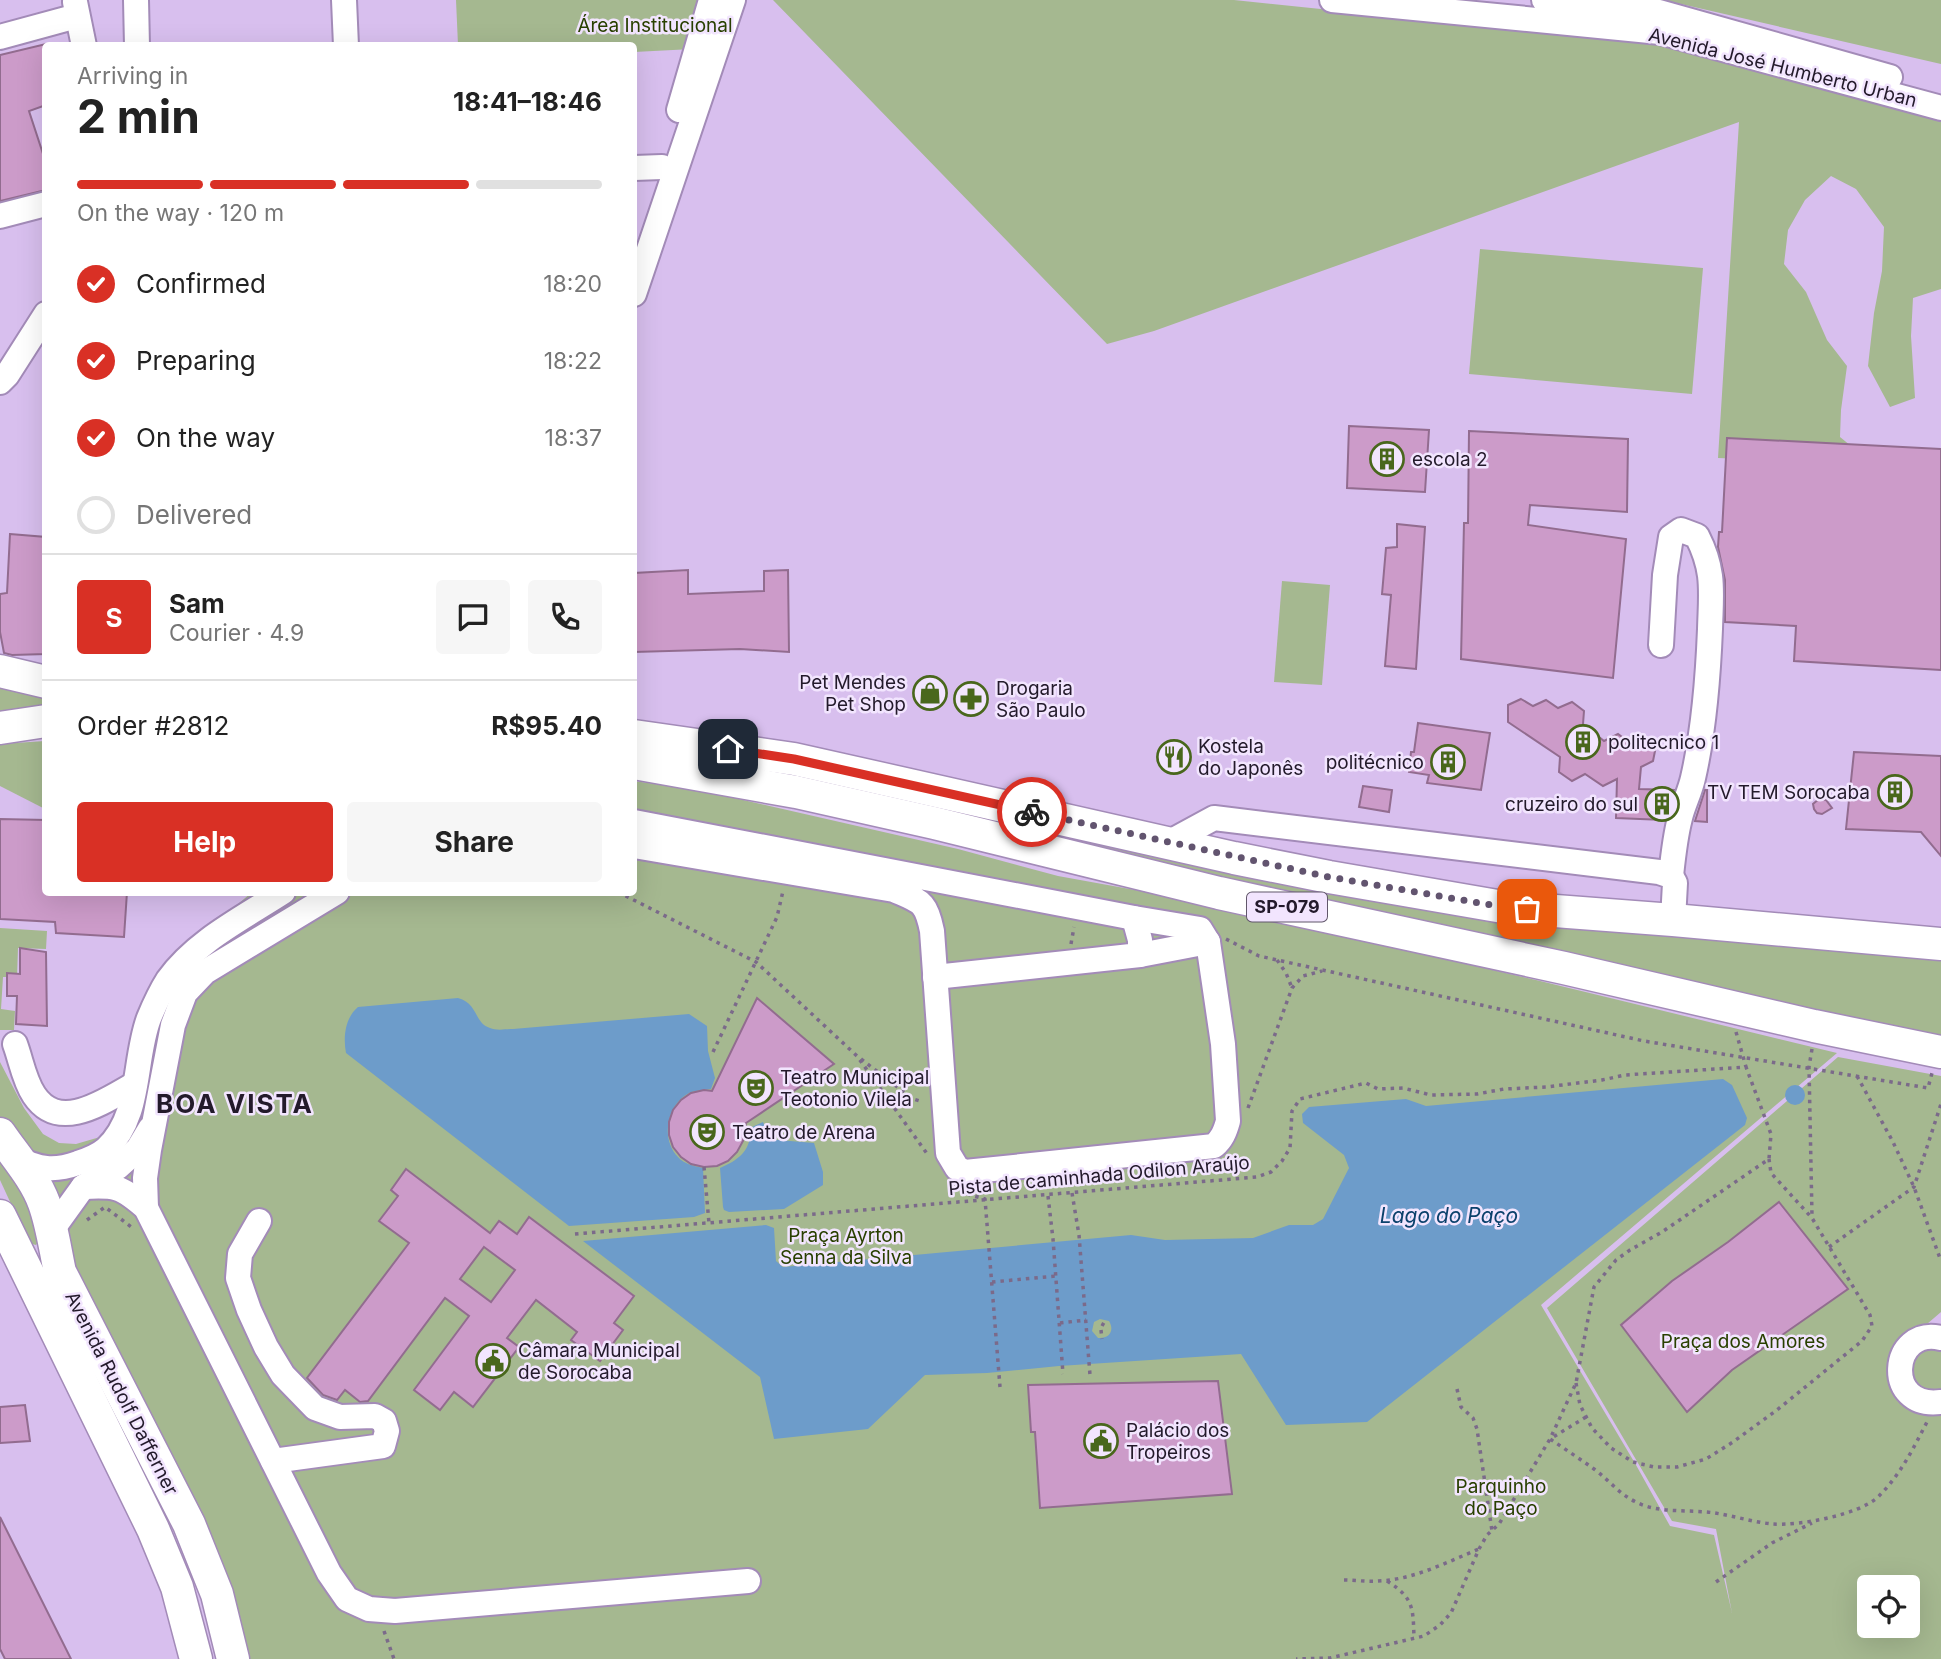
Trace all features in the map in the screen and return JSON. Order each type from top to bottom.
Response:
[{"type":"main road","points":[[0,671],[42,681]]},
{"type":"main road","points":[[0,728],[42,722]]},
{"type":"main road","name":"SP-079","points":[[637,736],[794,759],[1329,877],[1503,907],[1941,944]]},
{"type":"main road","name":"SP-079","points":[[637,764],[796,792],[1219,893],[1939,1052]]},
{"type":"main road","name":"Avenida Rudolf Dafferner","points":[[5,1148],[29,1175],[44,1201],[60,1272],[189,1524],[217,1594],[233,1659]]},
{"type":"main road","name":"Avenida Rudolf Dafferner","points":[[0,1216],[153,1529],[177,1587],[196,1659]]},
{"type":"main road","points":[[16,1250],[32,1257],[44,1257],[50,1251],[52,1230]]},
{"type":"street","points":[[136,0],[137,42]]},
{"type":"street","points":[[344,0],[346,42]]},
{"type":"street","points":[[637,241],[662,167],[711,0]]},
{"type":"street","points":[[637,285],[733,0]]},
{"type":"street","name":"Avenida José Humberto Urban","points":[[1332,0],[1660,32],[1941,108]]},
{"type":"street","name":"Avenida José Humberto Urban","points":[[1544,0],[1659,12],[1941,91]]},
{"type":"street","points":[[0,21],[75,5]]},
{"type":"street","points":[[0,37],[75,5]]},
{"type":"street","points":[[75,5],[83,42]]},
{"type":"street","points":[[637,167],[662,167]]},
{"type":"street","points":[[0,216],[42,205]]},
{"type":"street","points":[[0,382],[42,320]]},
{"type":"street","points":[[1661,645],[1665,575],[1671,537],[1681,530],[1698,536],[1706,552],[1712,575],[1709,664],[1702,726],[1693,779],[1679,820],[1671,876],[1675,883],[1673,920]]},
{"type":"street","points":[[1168,843],[1214,818],[1659,872],[1671,876]]},
{"type":"street","points":[[637,823],[925,898],[972,887]]},
{"type":"street","points":[[637,847],[894,890],[925,898],[972,887],[1200,929],[1208,942],[1223,1044],[1228,1121],[1220,1141],[1214,1146],[965,1172],[957,1168],[948,1153],[932,932],[925,898]]},
{"type":"street","points":[[5,1148],[35,1167],[60,1169],[104,1151],[116,1139],[129,1115],[148,1020],[167,982],[186,958],[223,930],[277,896]]},
{"type":"street","points":[[140,1219],[168,1047],[173,1025],[186,993],[205,972],[330,896]]},
{"type":"street","points":[[1134,918],[1140,940],[1140,955]]},
{"type":"street","points":[[935,977],[1140,955],[1208,942]]},
{"type":"street","points":[[144,1041],[168,1047]]},
{"type":"street","points":[[15,1044],[34,1096],[48,1109],[64,1114],[78,1113],[135,1084]]},
{"type":"street","points":[[52,1230],[83,1187],[118,1167],[138,1149],[154,1122]]},
{"type":"street","points":[[83,1187],[110,1186],[128,1193],[346,1599],[369,1609],[396,1611],[748,1581]]},
{"type":"street","points":[[259,1220],[240,1254],[238,1278],[266,1347],[283,1375],[315,1408],[340,1418],[375,1416],[384,1421],[387,1431],[383,1446],[273,1461]]},
{"type":"street","points":[[1939,1403],[1917,1400],[1902,1384],[1899,1373],[1900,1361],[1913,1343],[1934,1336],[1941,1338]]},
{"type":"path","points":[[713,1052],[776,917],[788,872]]},
{"type":"path","points":[[626,896],[756,962],[857,1056],[913,1099],[944,1106]]},
{"type":"path","points":[[1067,963],[1077,907]]},
{"type":"path","points":[[1277,960],[1292,988]]},
{"type":"path","points":[[1246,1113],[1292,988],[1303,975],[1324,970]]},
{"type":"path","points":[[1812,1218],[1809,1067],[1814,1026]]},
{"type":"path","points":[[1576,1383],[1580,1405],[1586,1417],[1592,1428],[1611,1448],[1633,1462],[1677,1467],[1706,1459],[1733,1442],[1862,1340],[1872,1326],[1870,1315],[1812,1218],[1771,1173],[1771,1134],[1742,1056],[1928,1088],[1939,1052]]},
{"type":"path","points":[[857,1056],[931,1160]]},
{"type":"path","name":"Pista de caminhada Odilon Araújo","points":[[575,1234],[1257,1177],[1270,1172],[1282,1161],[1290,1148],[1292,1111],[1300,1099],[1366,1083],[1378,1089],[1403,1088],[1432,1095],[1477,1094],[1589,1082],[1625,1074],[1746,1067]]},
{"type":"path","points":[[1857,1076],[1893,1142],[1914,1188],[1941,1261]]},
{"type":"path","points":[[1829,1247],[1914,1188],[1941,1104]]},
{"type":"path","points":[[1296,1659],[1330,1658],[1424,1636],[1440,1625],[1451,1613],[1479,1549],[1499,1524],[1550,1439],[1576,1383],[1594,1287],[1616,1261],[1630,1250],[1662,1232],[1769,1159]]},
{"type":"path","points":[[704,1167],[709,1223]]},
{"type":"path","points":[[965,1193],[985,1199],[1000,1387]]},
{"type":"path","points":[[1072,1193],[1079,1235],[1090,1375]]},
{"type":"path","points":[[1048,1196],[1063,1372]]},
{"type":"path","points":[[105,1207],[140,1219]]},
{"type":"path","points":[[992,1282],[1056,1276]]},
{"type":"path","points":[[1102,1339],[1102,1328],[1106,1319]]},
{"type":"path","points":[[1060,1323],[1086,1320]]},
{"type":"path","points":[[1457,1389],[1461,1408],[1473,1418],[1477,1429],[1492,1531]]},
{"type":"path","points":[[1550,1439],[1596,1470],[1619,1492],[1638,1504],[1659,1510],[1681,1509],[1715,1513],[1775,1524],[1814,1521],[1849,1513],[1877,1499],[1903,1468],[1939,1403]]},
{"type":"path","points":[[1550,1439],[1586,1417]]},
{"type":"path","points":[[1716,1582],[1772,1543],[1814,1521]]},
{"type":"path","points":[[1344,1580],[1385,1580],[1433,1569],[1479,1549]]},
{"type":"path","points":[[1385,1580],[1402,1590],[1410,1602],[1414,1638]]},
{"type":"path","points":[[376,1610],[394,1659]]},
{"type":"green space","name":"Área Institucional","points":[[456,0],[714,0],[712,48],[637,52],[637,42],[458,42]]},
{"type":"green space","points":[[773,0],[1234,0],[1659,44],[1941,114],[1941,289],[1913,298],[1911,336],[1915,398],[1890,407],[1868,366],[1882,271],[1884,227],[1856,189],[1831,176],[1805,200],[1788,230],[1784,264],[1806,292],[1827,340],[1847,366],[1840,437],[1856,450],[1848,463],[1718,458],[1739,122],[1154,331],[1107,344]]},
{"type":"green space","points":[[1639,0],[1941,0],[1941,64],[1681,4]]},
{"type":"green space","points":[[1480,249],[1703,268],[1692,394],[1469,374]]},
{"type":"green space","points":[[1282,581],[1330,585],[1322,685],[1274,682]]},
{"type":"green space","points":[[0,678],[42,691],[42,711],[0,718]]},
{"type":"green space","points":[[42,741],[42,807],[0,786],[0,744]]},
{"type":"green space","points":[[637,744],[664,747],[1267,875],[1941,953],[1941,1042]]},
{"type":"green space","name":"Praça Ayrton Senna da Silva","points":[[637,781],[704,791],[958,849],[1058,876],[1196,901],[1837,1053],[1541,1305],[1670,1526],[1714,1535],[1732,1613],[1716,1529],[1672,1521],[1547,1308],[1838,1057],[1941,1076],[1941,1312],[1906,1342],[1895,1378],[1941,1409],[1941,1659],[238,1659],[59,1233],[54,1182],[96,1140],[73,1154],[50,1159],[37,1157],[8,1132],[0,1118],[0,1062],[24,1108],[43,1134],[59,1143],[76,1144],[100,1137],[122,1112],[146,1006],[218,921],[247,896],[637,896]]},
{"type":"green space","points":[[0,928],[47,931],[46,949],[18,948],[17,977],[3,977],[1,1009],[15,1011],[14,1030],[0,1030]]},
{"type":"green space","points":[[0,1159],[23,1184],[42,1235],[36,1245],[29,1243],[0,1180]]},
{"type":"green space","points":[[1941,1344],[1941,1392],[1915,1387],[1908,1364],[1910,1356]]},
{"type":"water","points":[[458,998],[473,1008],[481,1022],[495,1029],[689,1014],[707,1026],[708,1051],[715,1078],[711,1089],[692,1092],[681,1098],[671,1114],[668,1132],[672,1149],[678,1157],[686,1163],[703,1168],[705,1213],[694,1217],[569,1226],[346,1053],[346,1028],[358,1007]]},
{"type":"water","name":"Lago do Paço","points":[[1723,1079],[1732,1085],[1747,1118],[1745,1125],[1367,1422],[1286,1425],[1241,1354],[987,1373],[925,1375],[868,1429],[774,1439],[760,1377],[583,1241],[766,1225],[774,1228],[776,1261],[783,1267],[1131,1235],[1165,1240],[1253,1238],[1289,1225],[1313,1225],[1323,1219],[1349,1168],[1344,1155],[1303,1123],[1302,1114],[1309,1107],[1406,1099],[1426,1106]],"holes":[[[1100,1319],[1109,1321],[1110,1334],[1098,1338],[1092,1331],[1094,1322]]]},
{"type":"water","points":[[1791,1085],[1799,1085],[1805,1095],[1799,1105],[1791,1105],[1785,1099],[1785,1091]]},
{"type":"water","points":[[763,1122],[769,1137],[814,1143],[823,1172],[823,1185],[784,1209],[724,1210],[720,1168],[743,1153],[749,1142],[750,1128]]},
{"type":"building","points":[[42,45],[42,106],[29,111],[42,151],[42,191],[0,201],[0,55]]},
{"type":"building","name":"escola 2","points":[[1349,426],[1429,430],[1425,492],[1347,488]]},
{"type":"building","points":[[1469,431],[1628,439],[1627,512],[1530,505],[1528,525],[1626,539],[1613,678],[1461,659],[1464,523],[1468,523]]},
{"type":"building","points":[[1727,438],[1941,449],[1941,670],[1794,661],[1796,626],[1725,622],[1725,580],[1718,547],[1719,532],[1722,532]]},
{"type":"building","points":[[1397,524],[1425,527],[1416,669],[1385,666],[1391,595],[1382,594],[1386,548],[1397,547]]},
{"type":"building","points":[[10,534],[42,537],[42,654],[4,653],[0,632],[0,594],[7,593]]},
{"type":"building","points":[[688,570],[688,594],[764,591],[764,571],[788,570],[789,652],[740,649],[637,652],[637,573]]},
{"type":"building","name":"politecnico 1","points":[[1521,699],[1533,706],[1546,700],[1558,708],[1572,702],[1584,711],[1583,724],[1604,741],[1618,734],[1630,743],[1641,737],[1656,746],[1653,761],[1641,767],[1639,789],[1674,790],[1664,820],[1616,818],[1617,779],[1603,786],[1585,774],[1572,781],[1559,772],[1560,757],[1508,722],[1508,705]]},
{"type":"building","name":"politécnico","points":[[1418,723],[1490,733],[1481,790],[1427,783],[1429,775],[1409,772]]},
{"type":"building","name":"TV TEM Sorocaba","points":[[1854,752],[1941,756],[1941,856],[1921,832],[1846,829]]},
{"type":"building","points":[[1363,786],[1392,790],[1389,812],[1359,807]]},
{"type":"building","points":[[1705,790],[1707,822],[1695,821]]},
{"type":"building","points":[[1819,799],[1826,800],[1832,808],[1822,814],[1817,813],[1813,804]]},
{"type":"building","points":[[0,819],[42,820],[42,896],[127,896],[124,937],[56,933],[55,922],[0,919]]},
{"type":"building","points":[[20,948],[46,952],[47,1026],[16,1024],[17,996],[7,996],[7,973],[20,974]]},
{"type":"building","name":"Teatro Municipal Teotonio Vilela","points":[[757,998],[834,1064],[746,1123],[743,1141],[728,1161],[717,1166],[691,1164],[673,1147],[669,1135],[673,1110],[691,1093],[712,1091]]},
{"type":"building","points":[[406,1169],[490,1233],[499,1221],[517,1234],[529,1217],[634,1296],[614,1323],[623,1330],[600,1361],[571,1340],[577,1332],[536,1300],[507,1338],[519,1347],[473,1407],[454,1392],[440,1410],[414,1390],[469,1316],[445,1298],[368,1401],[360,1402],[345,1390],[337,1400],[323,1395],[307,1378],[409,1243],[379,1221],[398,1196],[391,1190]],"holes":[[[484,1247],[515,1270],[491,1302],[460,1279]]]},
{"type":"building","points":[[1779,1202],[1848,1289],[1732,1370],[1687,1412],[1621,1325],[1672,1281]]},
{"type":"building","name":"Palácio dos Tropeiros","points":[[1218,1381],[1232,1494],[1040,1508],[1035,1432],[1031,1432],[1028,1385]]},
{"type":"building","points":[[25,1405],[30,1441],[0,1443],[0,1407]]},
{"type":"building","points":[[0,1517],[71,1659],[5,1659],[0,1649]]},
{"type":"way so far","points":[[1032,812],[1329,877],[1527,909]]},
{"type":"place","name":"escola 2","points":[[1387,459]]},
{"type":"place","name":"Pet Mendes Pet Shop","points":[[930,693]]},
{"type":"place","name":"Drogaria São Paulo","points":[[971,699]]},
{"type":"place","name":"politecnico 1","points":[[1583,742]]},
{"type":"place","name":"Kostela do Japonês","points":[[1174,757]]},
{"type":"place","name":"politécnico","points":[[1448,762]]},
{"type":"place","name":"TV TEM Sorocaba","points":[[1895,792]]},
{"type":"place","name":"cruzeiro do sul","points":[[1662,804]]},
{"type":"place","name":"Teatro Municipal Teotonio Vilela","points":[[756,1088]]},
{"type":"place","name":"Teatro de Arena","points":[[707,1132]]},
{"type":"place","name":"Câmara Municipal de Sorocaba","points":[[493,1361]]},
{"type":"place","name":"Palácio dos Tropeiros","points":[[1101,1441]]},
{"type":"district","name":"BOA VISTA","points":[[235,1104]]},
{"type":"route","points":[[728,749],[794,759],[1032,812]]},
{"type":"park label","name":"Praça dos Amores","points":[[1743,1341]]},
{"type":"park label","name":"Parquinho do Paço","points":[[1501,1497]]}]
